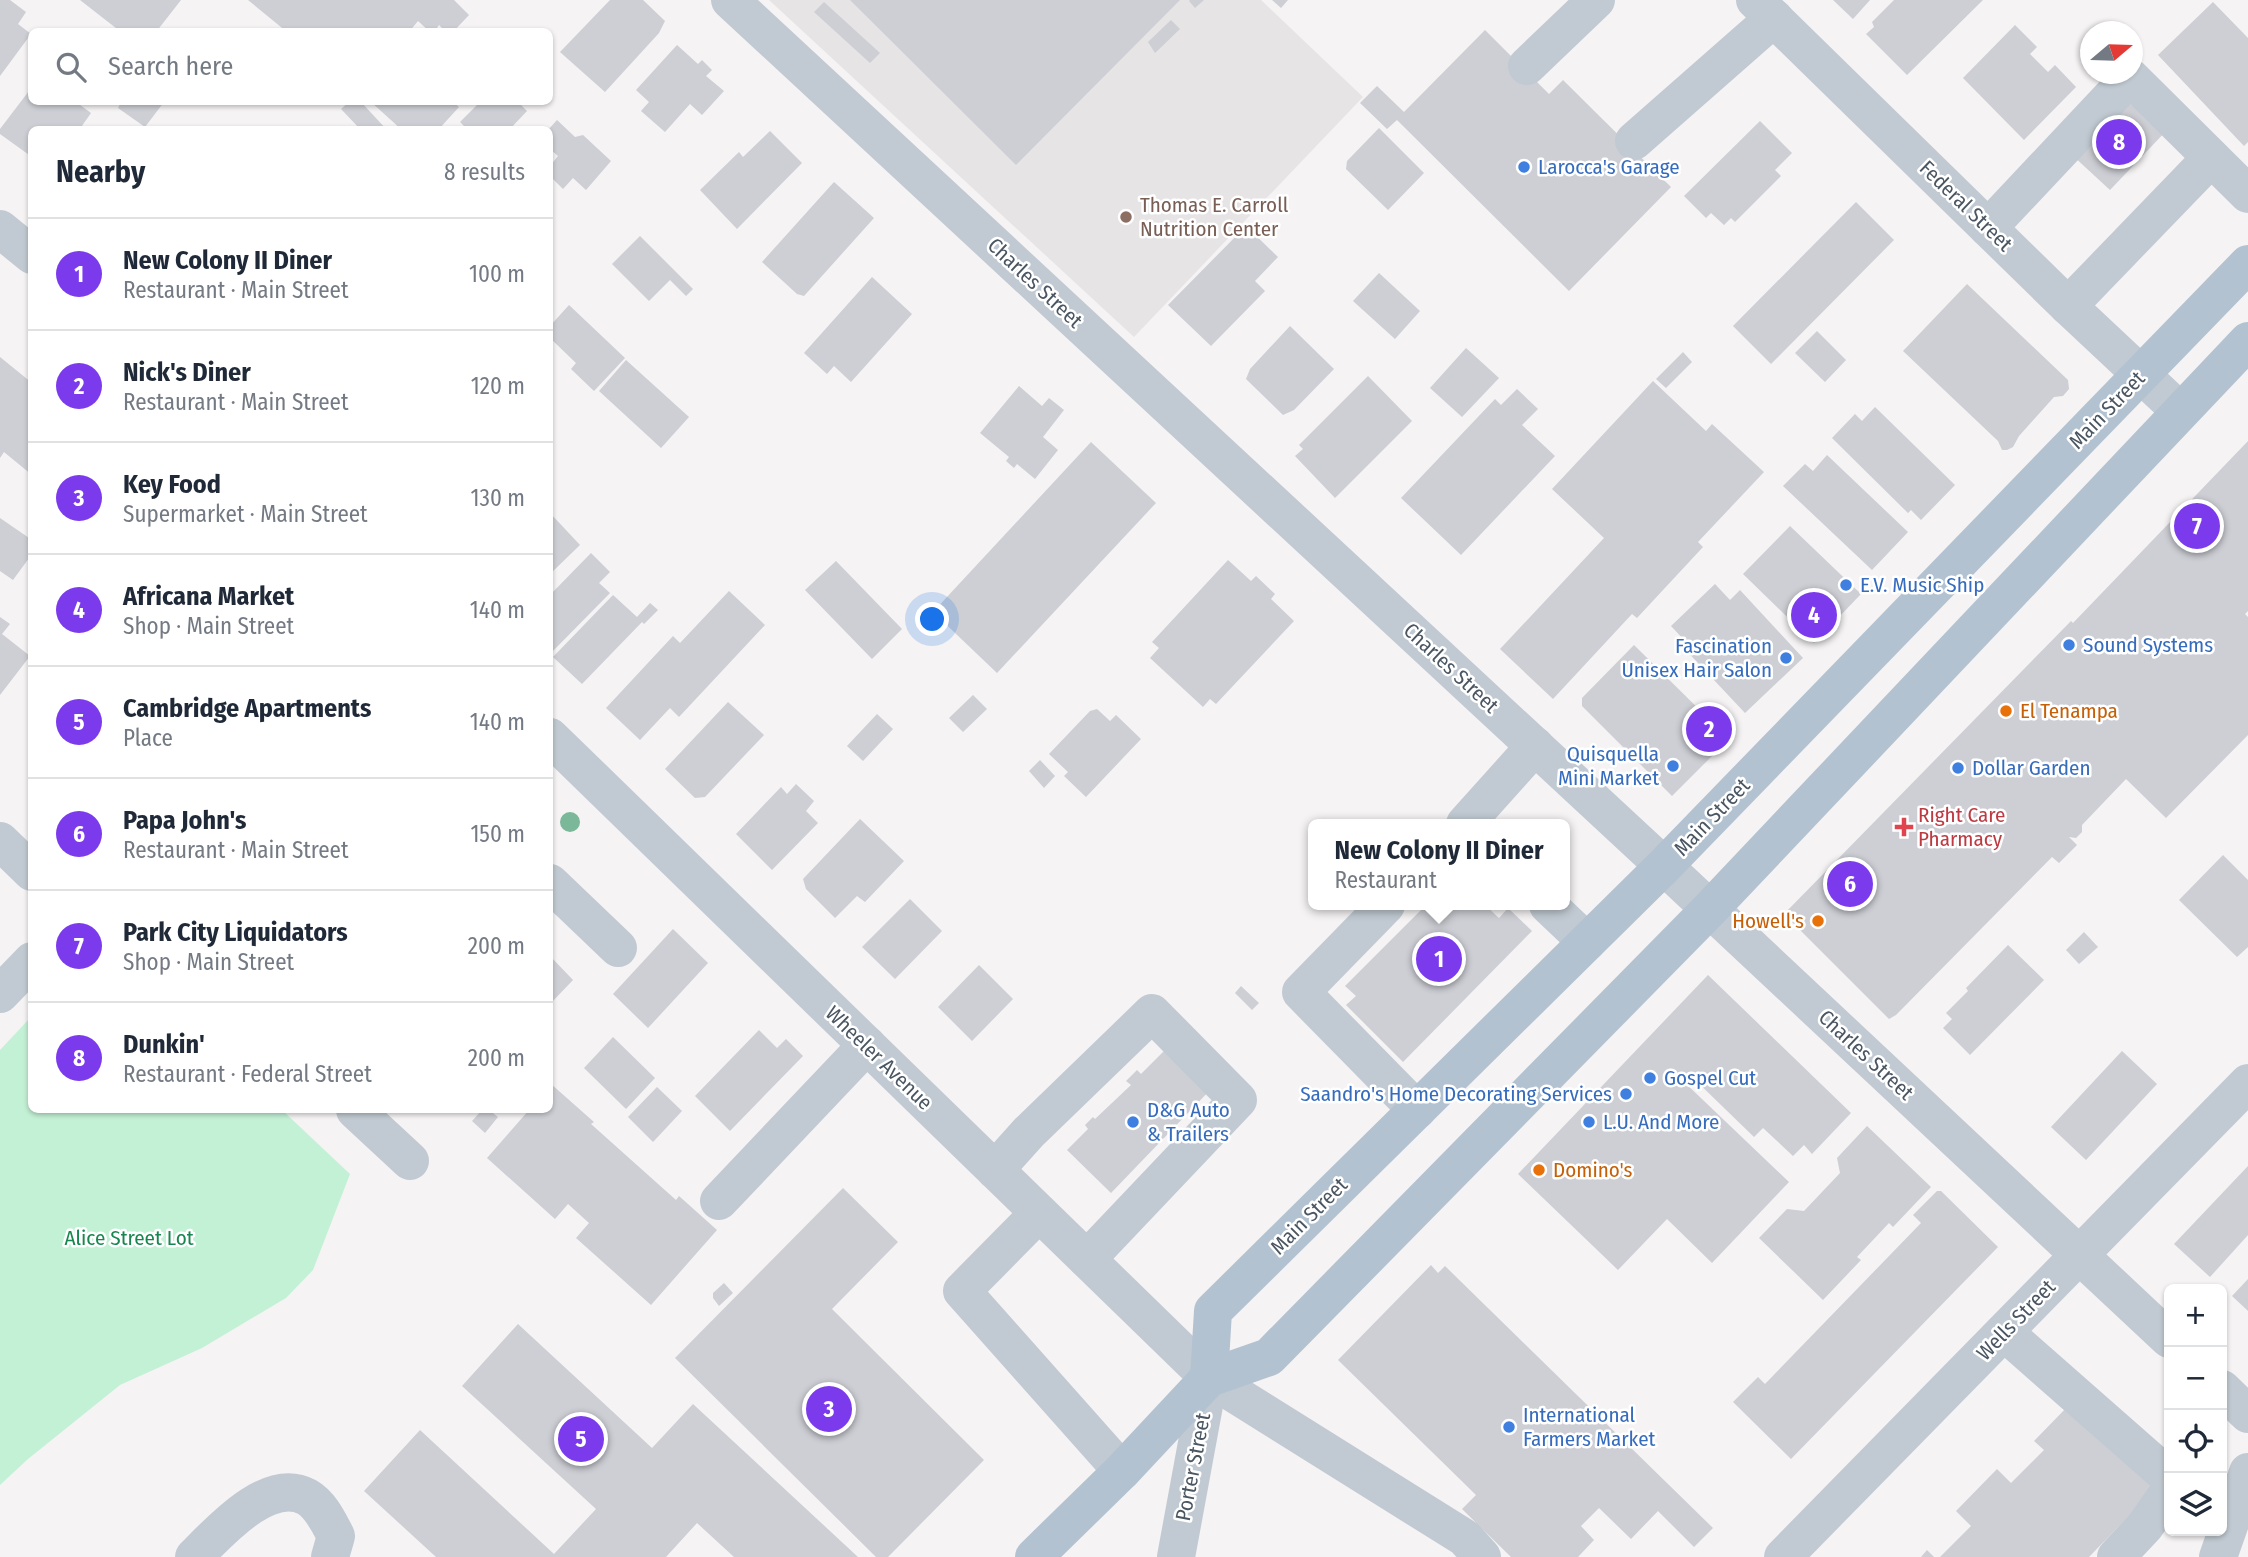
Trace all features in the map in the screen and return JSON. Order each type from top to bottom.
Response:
[{"type":"main road","name":"Main Street","points":[[1209,1378],[1213,1311],[1664,866],[2248,264]]},
{"type":"main road","points":[[1034,1557],[1122,1471],[1209,1378],[1269,1357],[1710,909],[2248,341]]},
{"type":"street","name":"Charles Street","points":[[730,0],[1664,866],[2164,1334]]},
{"type":"street","points":[[1527,66],[1596,0]]},
{"type":"street","points":[[1634,141],[1764,9]]},
{"type":"street","name":"Federal Street","points":[[1764,9],[2140,376],[2180,411]]},
{"type":"street","points":[[1988,228],[2130,77],[2248,194]]},
{"type":"street","points":[[2068,306],[2211,158]]},
{"type":"street","points":[[0,229],[28,252]]},
{"type":"street","name":"Wheeler Avenue","points":[[553,740],[1209,1378],[1465,1538],[1482,1557]]},
{"type":"street","points":[[1469,819],[1535,746]]},
{"type":"street","points":[[0,841],[28,868]]},
{"type":"street","points":[[553,886],[618,948]]},
{"type":"street","points":[[1382,910],[1301,992],[1417,1110]]},
{"type":"street","points":[[1553,910],[1587,942]]},
{"type":"street","points":[[0,994],[28,965]]},
{"type":"street","points":[[995,1170],[1028,1132],[1152,1013],[1238,1100],[1087,1259]]},
{"type":"street","points":[[719,1201],[867,1045]]},
{"type":"street","name":"Wells Street","points":[[1783,1557],[2248,1083]]},
{"type":"street","points":[[358,1113],[410,1161]]},
{"type":"street","points":[[1040,1213],[962,1291],[1122,1471]]},
{"type":"street","points":[[2004,1332],[2164,1473]]},
{"type":"street","name":"Porter Street","points":[[1176,1557],[1209,1378]]},
{"type":"street","points":[[2227,1394],[2248,1414]]},
{"type":"street","points":[[2218,1557],[2248,1472]]},
{"type":"street","points":[[194,1557],[230,1520],[262,1500],[286,1492],[308,1497],[327,1517],[336,1536],[330,1557]]},
{"type":"street","points":[[2116,1557],[2164,1499]]},
{"type":"shaded area","name":"Thomas E. Carroll Nutrition Center","points":[[769,0],[1261,0],[1363,97],[1134,337]]},
{"type":"green space","name":"Alice Street Lot","points":[[28,1020],[28,1113],[285,1113],[350,1174],[313,1270],[286,1298],[202,1348],[120,1385],[0,1485],[0,1050]]},
{"type":"building","points":[[0,0],[10,0],[26,12],[18,24],[28,32],[28,38],[0,76]]},
{"type":"building","points":[[80,0],[181,0],[159,28],[116,28]]},
{"type":"building","points":[[248,0],[454,0],[469,15],[457,28],[442,28],[439,25],[437,28],[426,28],[418,21],[412,28],[282,28]]},
{"type":"building","points":[[610,0],[643,0],[665,21],[659,33],[605,92],[560,52]]},
{"type":"building","points":[[850,0],[1180,0],[1016,165]]},
{"type":"building","points":[[1190,0],[1204,0],[1195,8]]},
{"type":"building","points":[[1272,0],[1288,0],[1281,8]]},
{"type":"building","points":[[1833,0],[1870,0],[1853,19]]},
{"type":"building","points":[[1894,0],[1983,0],[1907,75],[1866,34],[1874,27],[1872,22]]},
{"type":"building","points":[[824,2],[880,53],[870,63],[814,12]]},
{"type":"building","points":[[2213,2],[2248,38],[2248,142],[2244,146],[2158,55]]},
{"type":"building","points":[[1171,20],[1180,29],[1155,53],[1148,42]]},
{"type":"building","points":[[2015,25],[2037,47],[2030,54],[2048,72],[2055,65],[2076,87],[2024,140],[1963,78]]},
{"type":"building","points":[[1485,30],[1549,94],[1563,80],[1671,187],[1569,291],[1397,120],[1387,129],[1360,103],[1377,86],[1404,112]]},
{"type":"building","points":[[677,45],[698,64],[702,60],[712,70],[706,76],[724,91],[702,115],[690,104],[665,132],[641,111],[649,102],[636,90]]},
{"type":"building","points":[[28,92],[28,105],[80,105],[91,113],[82,126],[28,126],[28,154],[0,134],[0,129]]},
{"type":"building","points":[[2123,99],[2167,130],[2110,190],[2071,154]]},
{"type":"building","points":[[120,105],[162,105],[146,126],[118,108]]},
{"type":"building","points":[[346,105],[364,105],[383,126],[357,126],[341,109]]},
{"type":"building","points":[[374,105],[459,107],[442,126],[398,126]]},
{"type":"building","points":[[477,105],[521,105],[527,111],[513,126],[464,126],[460,122]]},
{"type":"building","points":[[557,120],[575,137],[583,135],[611,161],[586,190],[573,178],[563,189],[553,179],[553,162],[558,156],[553,152],[552,126]]},
{"type":"building","points":[[1760,121],[1792,153],[1775,170],[1781,176],[1735,222],[1731,218],[1724,225],[1711,213],[1706,218],[1684,196]]},
{"type":"building","points":[[1379,128],[1424,173],[1388,210],[1346,169],[1347,161]]},
{"type":"building","points":[[770,131],[802,163],[737,229],[700,190],[739,152],[743,157]]},
{"type":"building","points":[[834,182],[874,218],[804,296],[797,294],[762,262]]},
{"type":"building","points":[[1856,202],[1894,240],[1771,364],[1733,326]]},
{"type":"building","points":[[1246,226],[1278,257],[1255,281],[1265,291],[1211,346],[1168,305]]},
{"type":"building","points":[[640,236],[693,289],[686,296],[670,280],[649,301],[612,264]]},
{"type":"building","points":[[1379,273],[1420,311],[1395,339],[1353,301]]},
{"type":"building","points":[[872,277],[912,314],[851,382],[834,366],[827,374],[804,353]]},
{"type":"building","points":[[1967,284],[2068,380],[2069,389],[2063,396],[2054,397],[2019,436],[2013,447],[2007,450],[2002,450],[1998,441],[1903,351]]},
{"type":"building","points":[[569,305],[625,358],[594,391],[571,369],[576,363],[553,341],[553,323]]},
{"type":"building","points":[[1290,326],[1334,369],[1294,410],[1283,415],[1246,379],[1250,369]]},
{"type":"building","points":[[1817,331],[1846,360],[1825,382],[1795,353]]},
{"type":"building","points":[[1466,348],[1499,378],[1462,417],[1430,388]]},
{"type":"building","points":[[1683,352],[1692,362],[1666,388],[1656,379]]},
{"type":"building","points":[[0,357],[28,380],[28,472],[4,452],[0,458]]},
{"type":"building","points":[[626,360],[689,417],[661,448],[599,391]]},
{"type":"building","points":[[1368,376],[1412,421],[1335,498],[1295,456],[1303,449],[1299,445]]},
{"type":"building","points":[[1653,381],[1706,431],[1712,424],[1764,472],[1698,542],[1703,547],[1637,618],[1632,614],[1553,699],[1500,649],[1604,538],[1552,489]]},
{"type":"building","points":[[1019,386],[1042,406],[1049,398],[1064,410],[1043,437],[1058,450],[1035,479],[1017,464],[1014,468],[1006,461],[1009,457],[980,433]]},
{"type":"building","points":[[1517,389],[1538,409],[1522,425],[1555,456],[1461,555],[1401,498],[1495,399],[1501,405]]},
{"type":"building","points":[[1875,407],[1955,485],[1921,520],[1911,510],[1908,513],[1832,438],[1855,414],[1862,421]]},
{"type":"building","points":[[2248,441],[2248,611],[2245,614],[2248,617],[2248,735],[2166,818],[2126,779],[2082,825],[2082,832],[2076,838],[2069,837],[2077,845],[2059,863],[2052,857],[1889,1019],[1784,914],[2071,621],[2073,623]]},
{"type":"building","points":[[1091,442],[1156,503],[997,673],[933,612]]},
{"type":"building","points":[[1827,455],[1908,532],[1872,570],[1783,486],[1805,464],[1813,471]]},
{"type":"building","points":[[553,516],[580,545],[553,571]]},
{"type":"building","points":[[0,518],[28,537],[28,559],[13,580],[0,571]]},
{"type":"building","points":[[1790,526],[1861,594],[1814,643],[1743,574]]},
{"type":"building","points":[[591,553],[610,572],[599,583],[610,593],[553,651],[553,592]]},
{"type":"building","points":[[1228,560],[1251,581],[1256,576],[1275,594],[1271,599],[1294,621],[1216,704],[1210,699],[1203,707],[1150,658],[1159,648],[1152,642]]},
{"type":"building","points":[[836,561],[902,629],[872,659],[805,590]]},
{"type":"building","points":[[1715,584],[1730,600],[1740,590],[1803,658],[1745,713],[1681,645],[1685,641],[1671,626]]},
{"type":"building","points":[[729,591],[765,625],[679,717],[670,708],[640,740],[606,708],[673,636],[680,643]]},
{"type":"building","points":[[613,595],[637,617],[650,603],[658,610],[644,624],[642,622],[582,684],[553,657]]},
{"type":"building","points":[[0,617],[10,624],[2,634],[28,654],[28,659],[0,695]]},
{"type":"building","points":[[1634,645],[1729,739],[1672,796],[1582,706],[1582,698]]},
{"type":"building","points":[[973,695],[987,709],[963,732],[949,718]]},
{"type":"building","points":[[728,702],[764,735],[705,797],[695,798],[665,769]]},
{"type":"building","points":[[1097,709],[1110,721],[1116,715],[1141,739],[1086,797],[1064,776],[1068,772],[1049,754],[1090,711]]},
{"type":"building","points":[[877,714],[893,729],[863,761],[847,746]]},
{"type":"building","points":[[1040,760],[1055,776],[1044,788],[1029,771]]},
{"type":"building","points":[[796,784],[814,801],[806,811],[818,823],[772,870],[736,834],[781,787],[787,794]]},
{"type":"building","points":[[860,819],[904,861],[865,902],[857,896],[835,918],[806,889],[803,879]]},
{"type":"building","points":[[2223,855],[2248,880],[2248,947],[2237,957],[2179,900]]},
{"type":"building","points":[[910,899],[942,931],[895,979],[862,947]]},
{"type":"building","points":[[1421,910],[1436,910],[1445,918],[1453,910],[1490,910],[1499,918],[1506,910],[1510,910],[1532,931],[1403,1062],[1346,1005],[1356,996],[1345,986]]},
{"type":"building","points":[[673,929],[708,963],[648,1028],[613,994]]},
{"type":"building","points":[[2084,932],[2098,947],[2079,964],[2066,950]]},
{"type":"building","points":[[2008,945],[2044,980],[1970,1055],[1943,1028],[1952,1019],[1946,1013]]},
{"type":"building","points":[[553,959],[573,980],[553,1001]]},
{"type":"building","points":[[979,965],[1013,999],[972,1041],[938,1007]]},
{"type":"building","points":[[1708,975],[1851,1113],[1812,1154],[1804,1145],[1793,1156],[1763,1128],[1754,1137],[1688,1073],[1681,1079],[1789,1182],[1712,1263],[1667,1219],[1618,1270],[1518,1174]]},
{"type":"building","points":[[1241,986],[1259,1003],[1252,1010],[1235,993]]},
{"type":"building","points":[[759,1030],[777,1048],[786,1039],[803,1056],[730,1131],[695,1096]]},
{"type":"building","points":[[613,1037],[655,1078],[626,1109],[584,1068]]},
{"type":"building","name":"D&G Auto & Trailers","points":[[1169,1046],[1212,1088],[1111,1193],[1067,1150],[1088,1129],[1085,1125],[1131,1085],[1126,1081],[1137,1070],[1141,1074]]},
{"type":"building","points":[[2122,1051],[2157,1084],[2086,1160],[2051,1127]]},
{"type":"building","points":[[553,1086],[594,1122],[591,1124],[676,1200],[679,1196],[717,1230],[651,1305],[576,1238],[589,1223],[568,1204],[555,1219],[487,1158],[526,1113],[553,1113]]},
{"type":"building","points":[[657,1087],[682,1111],[653,1142],[628,1117]]},
{"type":"building","points":[[479,1113],[493,1113],[498,1117],[485,1133],[472,1121]]},
{"type":"building","points":[[1867,1126],[1931,1187],[1893,1227],[1889,1223],[1857,1257],[1861,1260],[1823,1300],[1759,1238],[1787,1209],[1804,1211],[1840,1173],[1837,1158]]},
{"type":"building","points":[[2248,1166],[2248,1235],[2210,1277],[2174,1244]]},
{"type":"building","points":[[843,1188],[898,1242],[832,1309],[984,1460],[888,1557],[876,1557],[675,1358]]},
{"type":"building","points":[[1937,1191],[1941,1191],[1998,1247],[1791,1459],[1733,1402],[1758,1377],[1765,1384],[1921,1223],[1913,1215]]},
{"type":"building","name":"International Farmers Market","points":[[1431,1265],[1438,1273],[1445,1266],[1713,1528],[1694,1547],[1658,1511],[1631,1539],[1599,1508],[1581,1526],[1594,1540],[1578,1557],[1511,1557],[1462,1509],[1476,1495],[1338,1360]]},
{"type":"building","points":[[2248,1279],[2248,1311],[2232,1296]]},
{"type":"building","points":[[724,1283],[733,1293],[719,1306],[713,1293]]},
{"type":"building","points":[[518,1324],[652,1448],[693,1404],[858,1557],[734,1557],[697,1523],[666,1557],[436,1557],[364,1491],[420,1430],[554,1554],[596,1509],[462,1386]]},
{"type":"building","points":[[2070,1404],[2156,1488],[2089,1557],[1940,1557],[1971,1526],[1956,1511],[1997,1469],[2011,1483],[2044,1450],[2034,1441]]},
{"type":"building","points":[[1927,1550],[1934,1557],[1921,1557]]},
{"type":"place","name":"Dunkin'","points":[[2119,142]]},
{"type":"place","name":"Larocca's Garage","points":[[1524,167]]},
{"type":"place","name":"Thomas E. Carroll Nutrition Center","points":[[1126,217]]},
{"type":"place","name":"Park City Liquidators","points":[[2197,526]]},
{"type":"place","name":"E.V. Music Ship","points":[[1846,585]]},
{"type":"place","name":"Africana Market","points":[[1814,615]]},
{"type":"place","name":"Sound Systems","points":[[2069,645]]},
{"type":"place","name":"Fascination Unisex Hair Salon","points":[[1786,658]]},
{"type":"place","name":"El Tenampa","points":[[2006,711]]},
{"type":"place","name":"Nick's Diner","points":[[1709,729]]},
{"type":"place","name":"Quisquella Mini Market","points":[[1673,766]]},
{"type":"place","name":"Dollar Garden","points":[[1958,768]]},
{"type":"place","name":"Right Care Pharmacy","points":[[1904,827]]},
{"type":"place","name":"Papa John's","points":[[1850,884]]},
{"type":"place","name":"Howell's","points":[[1818,921]]},
{"type":"place","name":"New Colony II Diner","points":[[1439,959]]},
{"type":"place","name":"Gospel Cut","points":[[1650,1078]]},
{"type":"place","name":"Saandro's Home Decorating Services","points":[[1626,1094]]},
{"type":"place","name":"D&G Auto & Trailers","points":[[1133,1122]]},
{"type":"place","name":"L.U. And More","points":[[1589,1122]]},
{"type":"place","name":"Domino's","points":[[1539,1170]]},
{"type":"place","name":"Key Food","points":[[829,1409]]},
{"type":"place","name":"International Farmers Market","points":[[1509,1427]]},
{"type":"place","name":"Cambridge Apartments","points":[[581,1439]]}]
